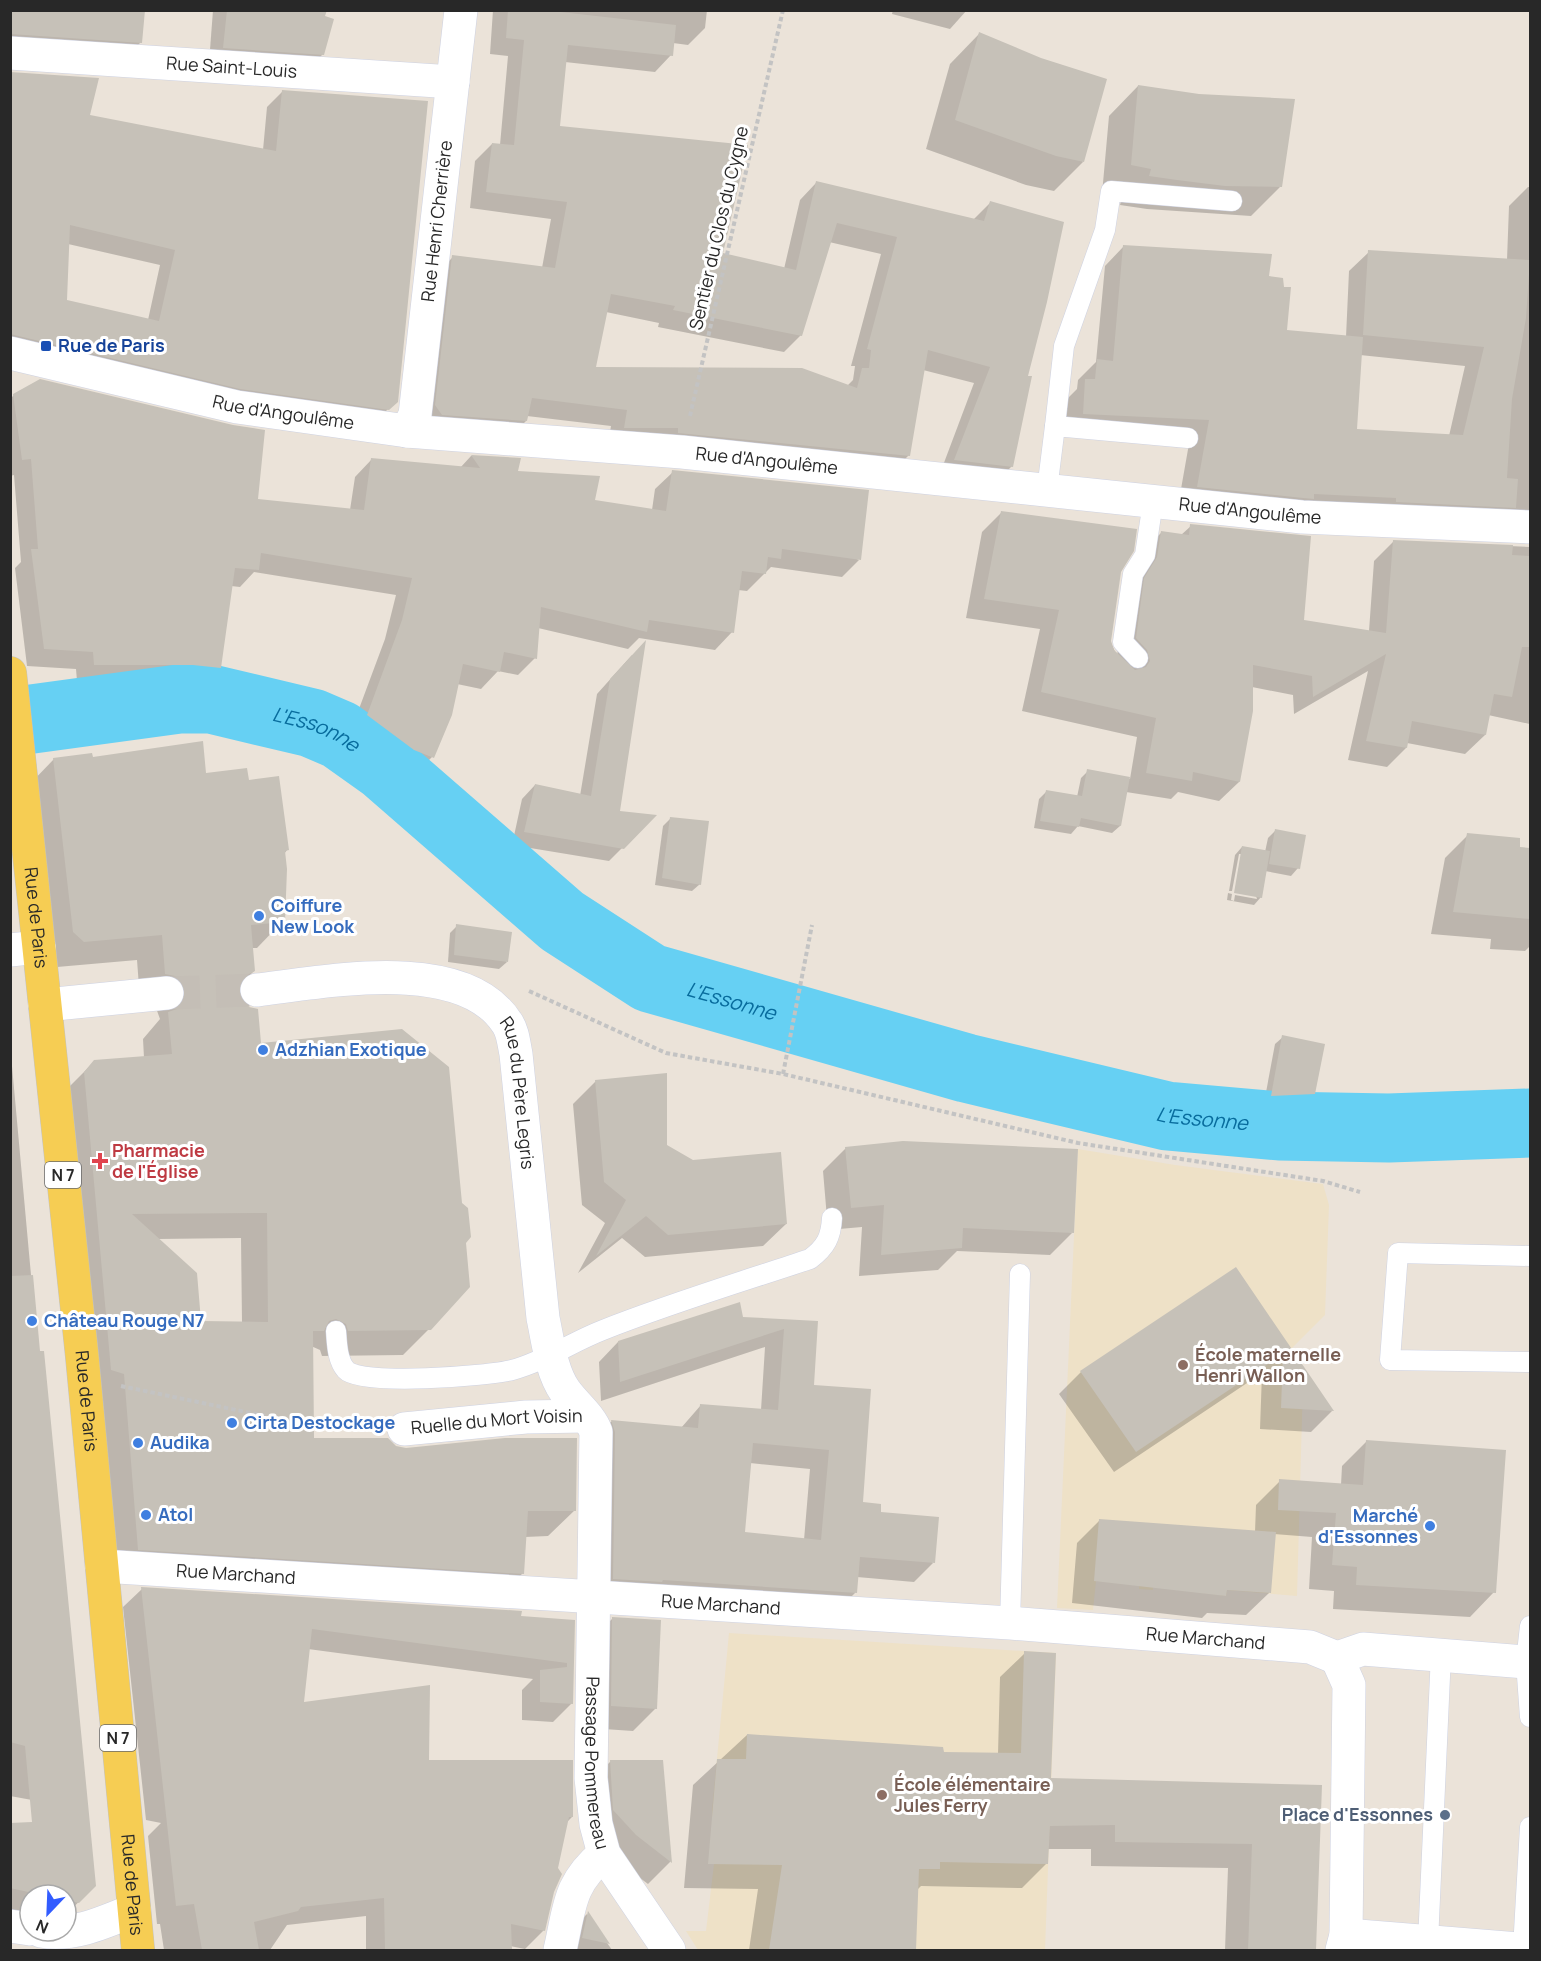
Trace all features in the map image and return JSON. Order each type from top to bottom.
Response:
[{"type":"main road","name":"Rue de Paris","points":[[10,673],[21,784],[25,948],[45,1005],[138,1950]]},
{"type":"street","name":"Rue Henri Cherrière","points":[[407,431],[415,415],[461,10]]},
{"type":"street","name":"Rue Saint-Louis","points":[[10,53],[453,82]]},
{"type":"street","name":"Rue d'Angoulême","points":[[10,353],[237,407],[407,431],[682,452],[1302,518],[1530,527]]},
{"type":"street","name":"Rue du Père Legris","points":[[257,990],[377,978],[428,981],[461,988],[492,1005],[509,1025],[516,1054],[543,1318],[551,1356],[563,1389],[585,1416]]},
{"type":"street","points":[[45,1005],[167,993]]},
{"type":"street","name":"Ruelle du Mort Voisin","points":[[404,1429],[526,1417],[585,1416],[593,1423],[596,1432],[594,1596]]},
{"type":"street","name":"Rue Marchand","points":[[102,1566],[1010,1623],[1310,1647],[1337,1658]]},
{"type":"street","name":"Passage Pommereau","points":[[560,1950],[572,1895],[584,1871],[604,1854],[596,1824],[591,1778],[594,1596]]},
{"type":"street","points":[[1526,1662],[1363,1649],[1337,1658],[1349,1685],[1344,1943],[1428,1942],[1527,1949]]},
{"type":"street","points":[[604,1854],[669,1950]]},
{"type":"street","points":[[78,1929],[106,1922],[134,1910]]},
{"type":"lane","points":[[1047,490],[1064,345],[1105,230],[1111,191],[1232,201]]},
{"type":"lane","points":[[1055,426],[1188,438]]},
{"type":"lane","points":[[1138,658],[1123,642],[1133,574],[1145,555],[1153,502]]},
{"type":"lane","points":[[336,1331],[338,1353],[346,1370],[356,1377],[382,1380],[511,1371],[551,1356],[607,1328],[810,1259],[823,1249],[831,1236],[832,1218]]},
{"type":"lane","points":[[1530,1256],[1398,1253],[1390,1360],[1530,1362]]},
{"type":"lane","points":[[1010,1623],[1020,1274]]},
{"type":"lane","points":[[1530,1626],[1526,1662],[1530,1717]]},
{"type":"lane","points":[[1428,1942],[1441,1654]]},
{"type":"lane","points":[[1527,1949],[1530,1827]]},
{"type":"path","name":"Sentier du Clos du Cygne","points":[[682,452],[783,10]]},
{"type":"path","points":[[783,1074],[812,925]]},
{"type":"path","points":[[492,1005],[528,990],[666,1053],[783,1074],[1078,1143],[1173,1160],[1323,1181],[1360,1192]]},
{"type":"path","name":"Ruelle du Mort Voisin","points":[[84,1383],[157,1392],[211,1407],[313,1426],[404,1429]]},
{"type":"shaded area","name":"École maternelle Henri Wallon","points":[[1078,1149],[1175,1165],[1323,1184],[1329,1205],[1325,1315],[1292,1348],[1303,1382],[1297,1596],[1227,1590],[1226,1596],[1153,1586],[1153,1590],[1139,1589],[1139,1585],[1096,1581],[1093,1610],[1057,1608]]},
{"type":"shaded area","name":"École élémentaire Jules Ferry","points":[[729,1633],[1056,1653],[1045,1950],[698,1950],[686,1931],[706,1931],[714,1864],[712,1811]]},
{"type":"building","points":[[10,10],[145,10],[142,43],[10,34]]},
{"type":"building","points":[[227,10],[327,10],[325,16],[334,19],[324,55],[223,48]]},
{"type":"building","points":[[508,10],[543,10],[676,25],[673,56],[568,45],[560,126],[748,145],[723,253],[796,270],[816,181],[984,221],[990,201],[1064,222],[1028,376],[1032,376],[1013,467],[954,460],[990,367],[928,350],[910,456],[678,433],[678,428],[624,428],[627,410],[532,398],[527,421],[442,415],[435,405],[452,255],[555,268],[567,202],[486,192],[492,143],[514,145],[524,40],[506,38]],"holes":[[[837,223],[897,237],[867,349],[871,350],[869,368],[862,368],[857,388],[802,368],[596,367],[611,294],[675,306],[673,310],[802,336]]]},
{"type":"building","points":[[979,32],[1041,58],[1107,79],[1084,162],[1056,156],[955,120]]},
{"type":"building","points":[[10,72],[99,78],[90,115],[276,151],[282,90],[428,101],[398,402],[389,410],[240,389],[10,334]],"holes":[[[70,225],[175,250],[159,321],[67,300]]]},
{"type":"building","points":[[1138,85],[1199,94],[1295,99],[1282,187],[1225,186],[1149,176],[1151,169],[1131,165]]},
{"type":"building","points":[[1123,245],[1272,254],[1269,276],[1283,278],[1284,287],[1291,287],[1287,330],[1363,337],[1357,429],[1463,435],[1484,347],[1363,335],[1368,250],[1530,260],[1526,318],[1512,399],[1507,478],[1518,479],[1516,508],[1396,502],[1396,498],[1314,494],[1314,499],[1197,487],[1209,420],[1083,414],[1085,379],[1095,379],[1097,359],[1113,361]]},
{"type":"building","points":[[40,379],[233,425],[265,430],[258,499],[364,510],[371,458],[480,468],[471,455],[521,458],[518,471],[600,476],[595,500],[666,511],[672,470],[869,490],[861,560],[782,549],[781,559],[768,557],[766,574],[742,571],[734,633],[649,620],[647,632],[541,607],[537,659],[504,652],[500,672],[463,664],[452,715],[434,758],[414,750],[367,715],[402,620],[412,578],[261,553],[259,570],[235,568],[221,668],[193,665],[94,665],[93,652],[44,649],[31,549],[38,549],[31,459],[22,460],[13,394]]},
{"type":"building","points":[[1001,511],[1137,529],[1134,551],[1121,572],[1111,641],[1114,650],[1135,670],[1146,667],[1150,661],[1147,650],[1136,638],[1144,578],[1157,557],[1161,531],[1189,535],[1190,524],[1311,536],[1304,620],[1386,633],[1393,540],[1513,545],[1512,555],[1530,556],[1530,647],[1522,647],[1512,697],[1494,694],[1486,735],[1412,721],[1407,748],[1366,741],[1386,654],[1313,697],[1312,676],[1253,665],[1253,711],[1240,782],[1193,772],[1192,781],[1146,773],[1156,718],[1041,692],[1059,610],[984,599]]},
{"type":"building","points":[[646,640],[620,811],[657,815],[624,849],[524,832],[535,784],[591,796],[610,679]]},
{"type":"building","points":[[203,741],[206,773],[247,768],[249,780],[279,776],[289,850],[285,851],[287,869],[285,922],[251,925],[255,971],[245,976],[238,992],[243,1002],[249,1007],[258,1009],[261,1043],[402,1029],[449,1067],[462,1203],[468,1208],[471,1237],[466,1243],[470,1287],[431,1330],[348,1331],[346,1324],[336,1319],[329,1321],[324,1331],[313,1331],[314,1438],[388,1438],[396,1446],[406,1448],[505,1438],[577,1438],[576,1511],[528,1511],[524,1574],[138,1550],[124,1374],[111,1370],[84,1072],[94,1060],[172,1054],[168,1012],[177,1009],[184,1001],[186,991],[182,982],[175,976],[165,974],[162,935],[84,942],[73,932],[53,758],[92,753],[93,757]],"holes":[[[267,1213],[268,1322],[201,1321],[197,1273],[132,1214]]]},
{"type":"building","points":[[1087,769],[1130,777],[1121,826],[1081,818],[1079,827],[1040,821],[1046,790],[1082,796]]},
{"type":"building","points":[[670,817],[709,821],[701,885],[662,878]]},
{"type":"building","points":[[1275,829],[1306,835],[1300,869],[1269,864]]},
{"type":"building","points":[[1467,833],[1520,838],[1520,847],[1530,848],[1530,919],[1453,912]]},
{"type":"building","points":[[1242,846],[1270,851],[1262,898],[1234,893]]},
{"type":"building","points":[[456,924],[512,932],[508,962],[454,955]]},
{"type":"building","points":[[1282,1035],[1325,1044],[1315,1094],[1271,1096]]},
{"type":"building","points":[[667,1073],[667,1145],[693,1160],[781,1152],[787,1224],[668,1235],[646,1216],[596,1256],[626,1200],[604,1182],[595,1080]]},
{"type":"building","points":[[903,1141],[1078,1149],[1074,1233],[963,1228],[962,1248],[881,1255],[884,1205],[851,1208],[845,1147]]},
{"type":"building","points":[[1236,1267],[1334,1411],[1281,1408],[1283,1354],[1136,1452],[1080,1371]]},
{"type":"building","points":[[33,1275],[40,1351],[44,1351],[96,1886],[79,1903],[78,1883],[18,1883],[18,1890],[10,1888],[10,1823],[32,1822],[25,1746],[10,1742],[10,1276]]},
{"type":"building","points":[[740,1302],[743,1317],[818,1321],[814,1385],[871,1389],[863,1502],[881,1504],[881,1512],[939,1517],[935,1563],[860,1557],[857,1593],[663,1580],[662,1582],[613,1579],[615,1432],[611,1420],[698,1428],[700,1404],[778,1410],[784,1329],[620,1382],[618,1341]],"holes":[[[753,1443],[829,1450],[821,1540],[745,1532]]]},
{"type":"building","name":"Marché d'Essonnes","points":[[1366,1440],[1506,1450],[1496,1593],[1356,1585],[1357,1567],[1332,1565],[1336,1513],[1278,1510],[1279,1479],[1363,1485]]},
{"type":"building","points":[[1099,1519],[1276,1532],[1271,1593],[1227,1590],[1226,1596],[1094,1581]]},
{"type":"building","points":[[141,1587],[522,1611],[521,1616],[575,1620],[573,1704],[540,1702],[540,1670],[567,1667],[567,1663],[312,1629],[304,1702],[430,1685],[429,1760],[573,1760],[573,1817],[569,1817],[558,1868],[562,1874],[554,1892],[545,1931],[511,1924],[512,1950],[385,1950],[384,1898],[301,1907],[298,1911],[254,1922],[259,1950],[202,1950],[194,1904],[176,1906]]},
{"type":"building","points":[[612,1617],[661,1620],[657,1709],[611,1706]]},
{"type":"building","points":[[1024,1651],[1056,1653],[1051,1778],[1322,1785],[1316,1950],[1248,1950],[1252,1844],[1115,1842],[1115,1825],[1050,1826],[1048,1864],[940,1862],[940,1869],[919,1869],[916,1950],[769,1950],[782,1865],[708,1864],[717,1759],[746,1759],[747,1734],[943,1747],[944,1752],[1021,1753]]},
{"type":"building","points":[[610,1760],[663,1760],[672,1863],[636,1835],[613,1810]]},
{"type":"building","points":[[588,1911],[610,1944],[582,1938]]},
{"type":"waterway","name":"L'Essonne","points":[[10,722],[179,699],[211,699],[312,723],[340,735],[385,767],[562,921],[650,978],[966,1068],[1167,1116],[1279,1126],[1389,1128],[1530,1123]]},
{"type":"tunnel","points":[[167,993],[257,990]]},
{"type":"place","name":"Rue de Paris","points":[[46,346]]},
{"type":"place","name":"Coiffure New Look","points":[[259,916]]},
{"type":"place","name":"Adzhian Exotique","points":[[263,1050]]},
{"type":"place","name":"Pharmacie de l'Église","points":[[100,1161]]},
{"type":"place","name":"Château Rouge N7","points":[[32,1321]]},
{"type":"place","name":"École maternelle Henri Wallon","points":[[1183,1365]]},
{"type":"place","name":"Cirta Destockage","points":[[232,1423]]},
{"type":"place","name":"Audika","points":[[138,1443]]},
{"type":"place","name":"Atol","points":[[146,1515]]},
{"type":"place","name":"Marché d'Essonnes","points":[[1430,1526]]},
{"type":"place","name":"École élémentaire Jules Ferry","points":[[882,1795]]},
{"type":"place","name":"Place d'Essonnes","points":[[1445,1815]]}]
